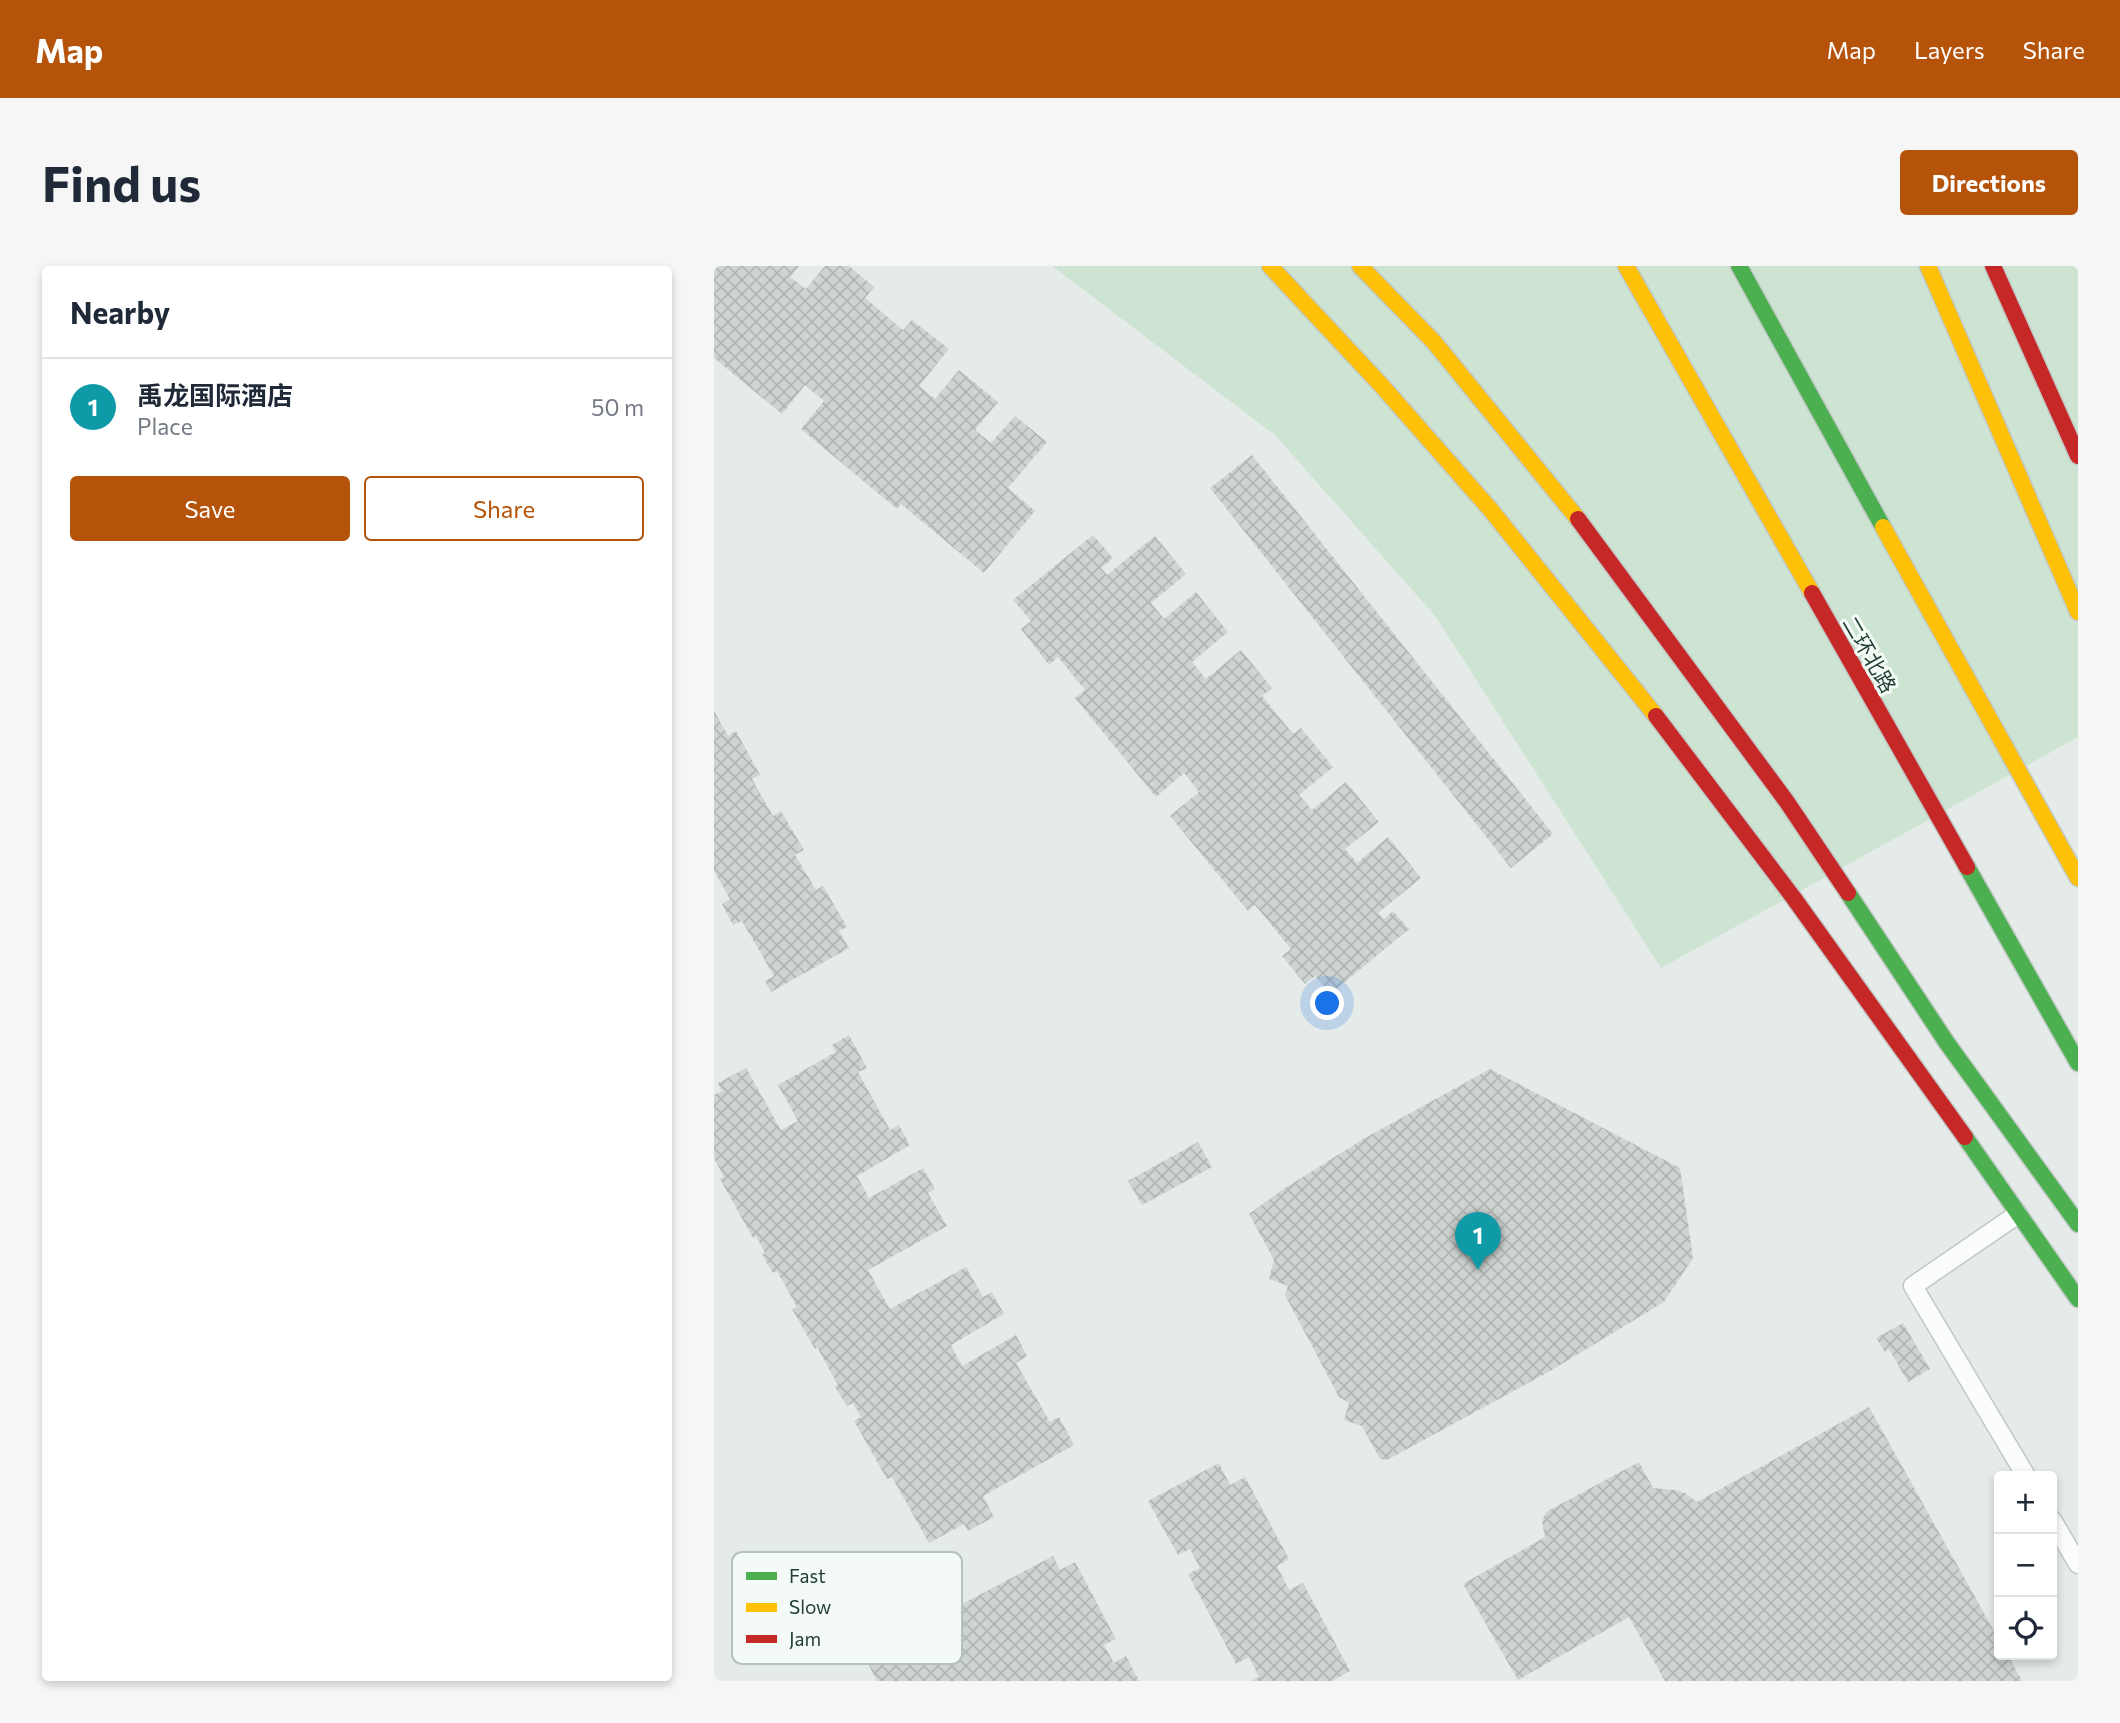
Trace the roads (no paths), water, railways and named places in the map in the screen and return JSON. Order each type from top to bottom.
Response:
[{"type":"main road","points":[[1270,266],[1353,351],[1520,544],[1676,743],[1837,955],[2078,1299]]},
{"type":"main road","points":[[1360,266],[1434,342],[1532,460],[1617,569],[1787,802],[1947,1043],[2078,1224]]},
{"type":"main road","name":"二环北路","points":[[1626,266],[2078,1063]]},
{"type":"main road","points":[[1739,266],[2078,878]]},
{"type":"main road","points":[[1928,266],[2078,612]]},
{"type":"main road","points":[[1993,266],[2078,456]]},
{"type":"lane","points":[[2018,1214],[1913,1286],[2023,1471]]},
{"type":"lane","points":[[2057,1528],[2078,1564]]},
{"type":"place","name":"禹龙国际酒店","points":[[1478,1270]]}]
